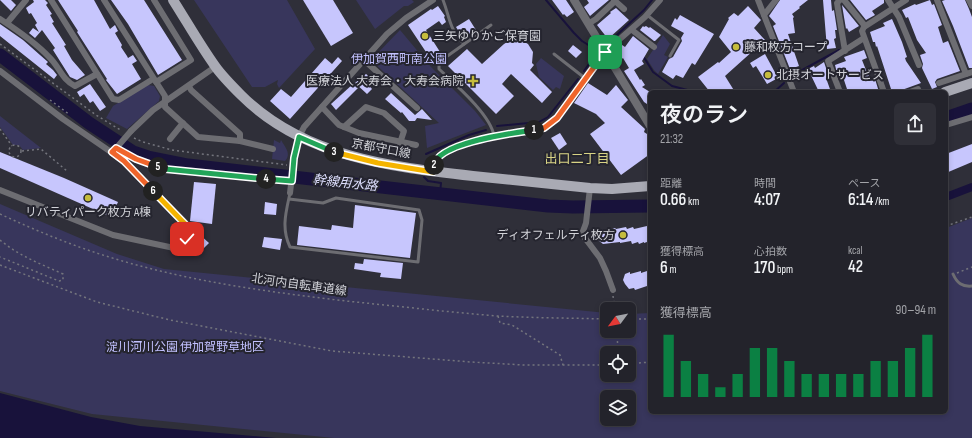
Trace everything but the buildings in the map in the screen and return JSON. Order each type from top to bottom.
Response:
[{"type":"main road","name":"京都守口線","points":[[173,0],[216,67],[242,96],[266,116],[299,137],[344,155],[378,163],[433,172],[590,191],[648,186]]},
{"type":"main road","points":[[948,91],[972,84]]},
{"type":"street","points":[[6,23],[24,2],[16,0]]},
{"type":"street","points":[[51,0],[112,100],[119,100],[191,60],[154,0]]},
{"type":"street","points":[[104,0],[164,96],[165,107],[198,137],[240,141],[273,149]]},
{"type":"street","points":[[289,196],[294,158],[299,137],[304,127],[387,34],[401,22],[433,0]]},
{"type":"street","points":[[574,0],[648,123]]},
{"type":"street","points":[[588,24],[596,19],[615,0],[624,9]]},
{"type":"street","points":[[433,172],[435,161],[439,156],[465,144],[494,136],[544,128],[557,118],[605,52],[632,30],[660,0]]},
{"type":"street","points":[[758,0],[793,90]]},
{"type":"street","points":[[764,14],[776,0]]},
{"type":"street","points":[[840,0],[837,3],[845,51]]},
{"type":"street","points":[[844,0],[865,26]]},
{"type":"street","points":[[888,0],[899,17],[919,65]]},
{"type":"street","points":[[883,90],[862,31],[865,26],[906,0]]},
{"type":"street","points":[[937,0],[969,73],[939,83]]},
{"type":"street","points":[[969,0],[972,6]]},
{"type":"street","points":[[0,18],[39,47],[51,58],[64,78],[70,84],[75,86],[97,74]]},
{"type":"street","points":[[632,30],[654,47]]},
{"type":"street","points":[[839,90],[828,61],[864,38]]},
{"type":"street","points":[[364,60],[417,108]]},
{"type":"street","points":[[112,152],[131,131],[154,110],[216,67]]},
{"type":"street","points":[[0,71],[63,119],[124,161],[185,224],[188,230],[187,239],[181,247],[174,248],[113,235],[0,190]]},
{"type":"street","points":[[189,86],[191,90],[240,134],[240,141]]},
{"type":"street","points":[[322,107],[339,125],[359,133],[400,143],[416,145]]},
{"type":"street","points":[[344,127],[366,107],[384,113],[404,131],[400,143]]},
{"type":"street","points":[[948,124],[972,117]]},
{"type":"street","points":[[170,139],[183,123]]},
{"type":"street","points":[[590,191],[586,224],[582,234],[600,258],[612,290]]},
{"type":"lane","points":[[444,0],[451,26],[456,36],[464,44]]},
{"type":"lane","points":[[647,15],[679,40],[670,56]]},
{"type":"lane","points":[[491,25],[439,62],[440,69],[488,122],[494,136]]},
{"type":"lane","points":[[554,54],[586,79]]},
{"type":"lane","points":[[289,196],[323,203],[336,198],[419,210],[422,220],[418,262],[290,247],[285,238],[285,221],[289,196]]},
{"type":"lane","points":[[953,274],[956,280],[963,286],[972,286]]},
{"type":"path","points":[[46,96],[74,118]]},
{"type":"path","points":[[0,129],[12,146]]},
{"type":"path","points":[[12,146],[19,146],[22,151]]},
{"type":"path","points":[[12,146],[9,151],[12,156],[19,157],[22,151]]},
{"type":"path","points":[[22,151],[41,149],[67,171]]},
{"type":"path","points":[[129,156],[165,169],[292,181]]},
{"type":"path","name":"北河内自転車道線","points":[[0,214],[37,231],[119,260],[162,272],[253,289],[305,296],[498,316],[600,319]]},
{"type":"path","points":[[948,225],[972,217]]},
{"type":"path","points":[[0,240],[9,248],[23,256],[63,274],[64,278],[63,280],[59,281],[0,257]]},
{"type":"path","points":[[0,265],[97,302],[170,320],[332,351],[524,365],[600,365]]},
{"type":"path","points":[[953,274],[972,267]]},
{"type":"path","points":[[612,290],[614,302]]},
{"type":"path","points":[[498,316],[500,323],[512,325],[560,355],[563,365]]},
{"type":"path","points":[[636,319],[648,319]]},
{"type":"path","points":[[636,363],[648,362]]},
{"type":"green space","points":[[194,0],[287,0],[315,49],[279,88],[277,84],[278,80],[265,87],[252,87]]},
{"type":"green space","points":[[356,0],[412,0],[414,2],[408,6],[404,6],[375,29]]},
{"type":"green space","name":"伊加賀西町南公園","points":[[400,30],[431,67],[475,111],[486,125],[427,148],[425,126],[439,123],[371,60]]},
{"type":"green space","points":[[663,35],[670,44],[664,55],[668,57],[658,74],[647,59]]},
{"type":"green space","points":[[541,58],[564,76],[560,89],[556,87],[553,90],[539,77],[536,64]]},
{"type":"green space","points":[[148,85],[154,86],[160,96],[159,101],[127,129],[106,118],[113,106]]},
{"type":"green space","points":[[0,116],[41,148],[23,150],[19,145],[13,145],[0,127]]},
{"type":"green space","points":[[274,140],[280,143],[281,140],[286,148],[288,156],[285,161],[272,159]]},
{"type":"green space","name":"淀川河川公園 伊加賀野草地区","points":[[0,204],[117,254],[164,269],[600,312],[600,338],[636,338],[636,314],[648,313],[648,414],[948,414],[948,227],[972,218],[972,438],[334,438],[92,414],[0,391]]},
{"type":"shaded area","points":[[0,393],[91,417],[140,426],[276,438],[0,438]]},
{"type":"waterway","points":[[546,0],[582,41],[598,51],[584,71]]},
{"type":"waterway","points":[[607,44],[644,10],[652,0]]},
{"type":"waterway","points":[[793,75],[839,50]]},
{"type":"waterway","name":"幹線用水路","points":[[0,55],[89,123],[133,152],[148,157],[188,165],[548,206],[648,206]]},
{"type":"waterway","points":[[642,56],[653,72],[672,86],[687,90]]},
{"type":"waterway","points":[[497,126],[539,122],[548,117],[578,79]]},
{"type":"waterway","points":[[776,90],[784,83]]},
{"type":"waterway","name":"幹線用水路","points":[[948,117],[972,109]]},
{"type":"waterway","points":[[426,154],[469,135],[486,130]]},
{"type":"waterway","points":[[424,177],[428,181],[441,183],[440,194]]},
{"type":"waterway","points":[[948,196],[972,187]]},
{"type":"place","name":"三矢ゆりかご保育園","points":[[425,36]]},
{"type":"place","name":"藤和枚方コープ","points":[[736,47]]},
{"type":"place","name":"北摂オートサービス","points":[[768,75]]},
{"type":"place","name":"医療法人 大寿会・大寿会病院","points":[[473,81]]},
{"type":"place","name":"リバティパーク枚方 A棟","points":[[88,198]]},
{"type":"place","name":"ディオフェルティ枚方","points":[[623,235]]},
{"type":"district","name":"出口二丁目","points":[[577,159]]},
{"type":"route","points":[[187,239],[188,230],[185,224],[124,161],[112,152],[116,148],[136,159],[165,169],[292,181],[294,158],[299,137],[337,153],[378,163],[433,172],[435,161],[439,156],[465,144],[494,136],[544,128],[557,118],[605,52]]}]
